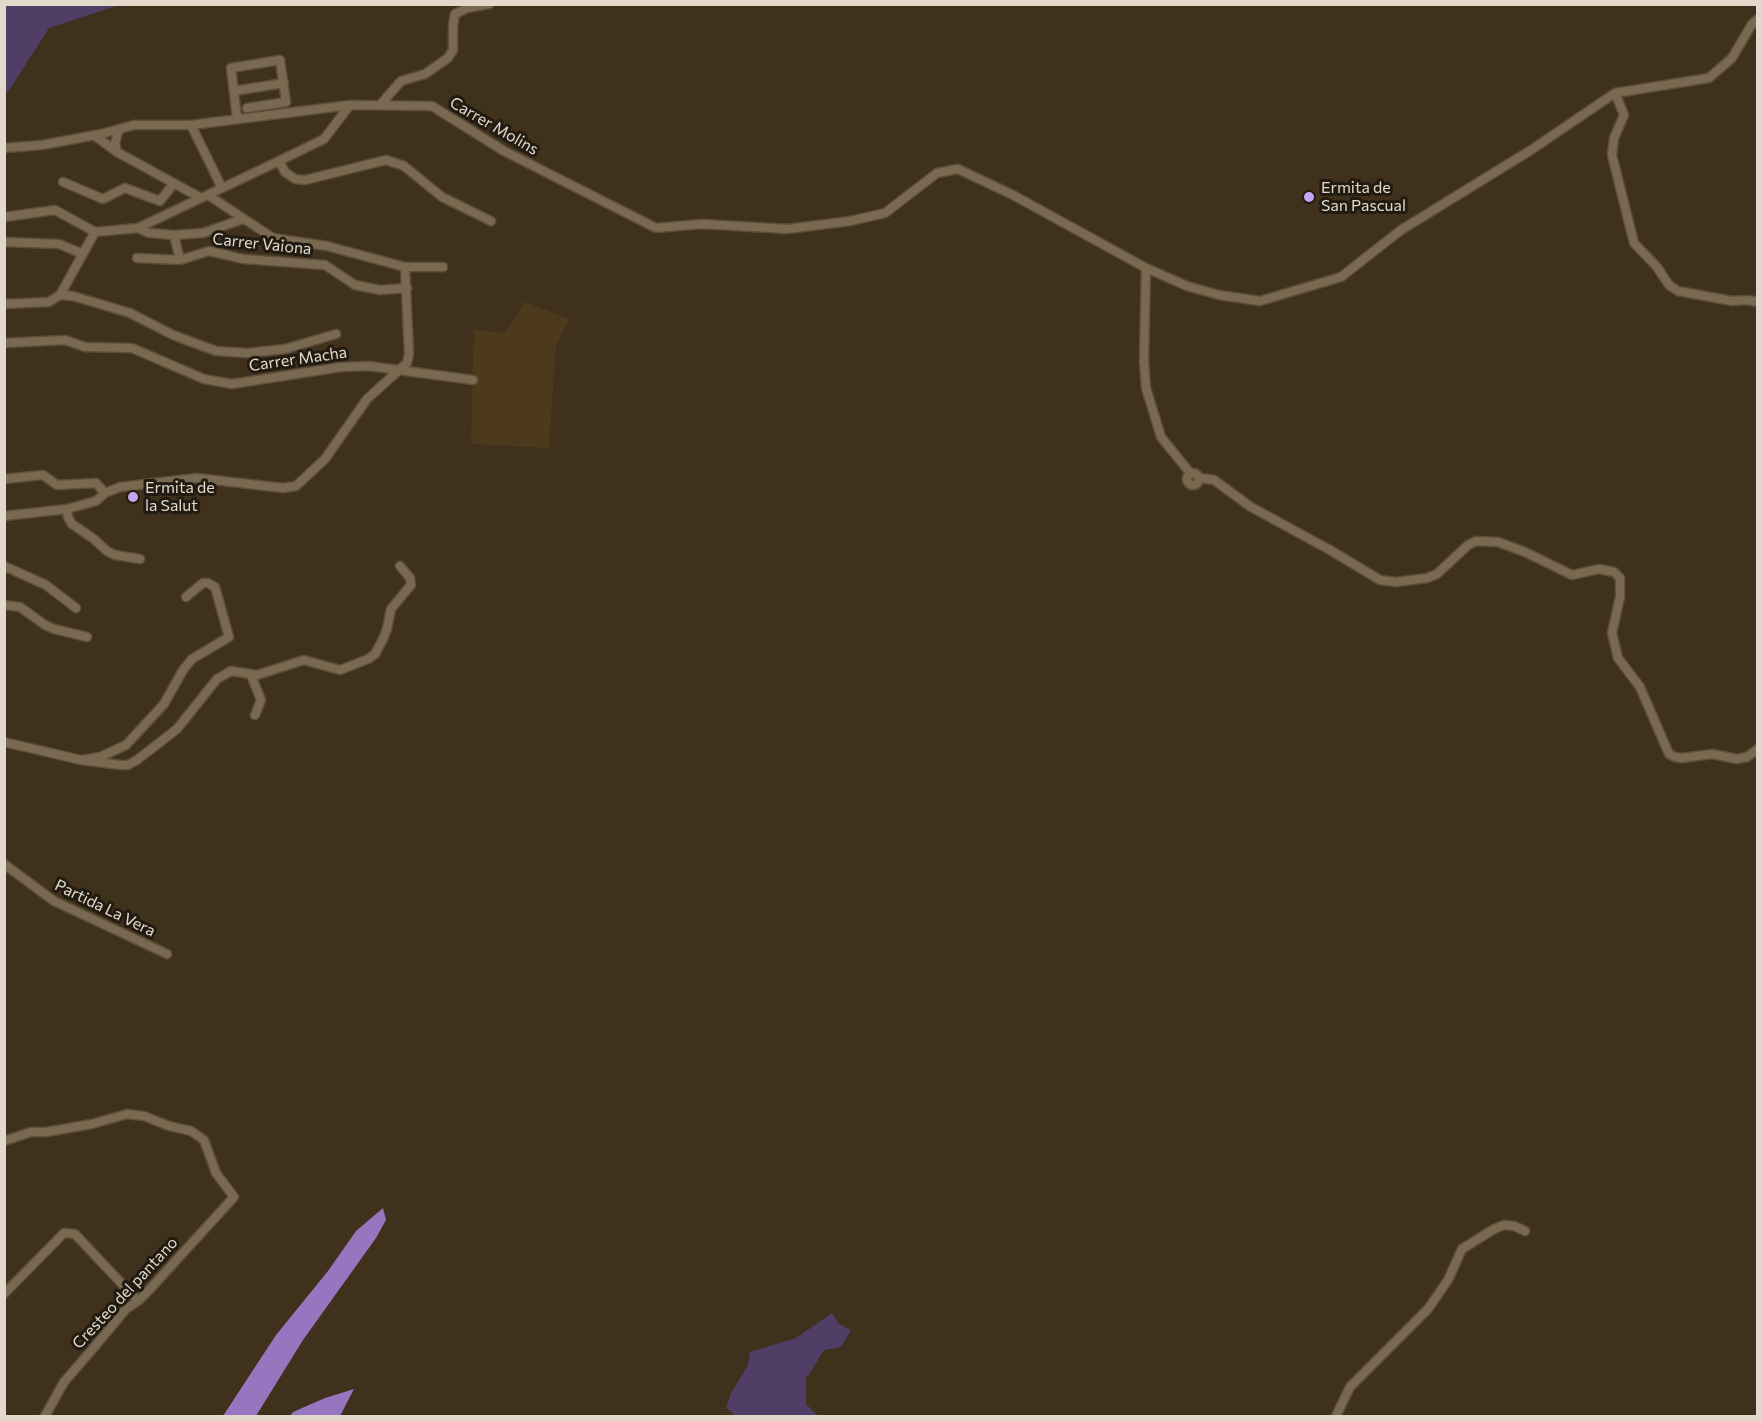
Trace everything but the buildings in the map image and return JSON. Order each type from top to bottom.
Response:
[{"type":"street","points":[[380,105],[400,81],[425,74],[448,58],[453,50],[455,14],[467,8],[489,4]]},
{"type":"street","points":[[1758,19],[1752,24],[1732,58],[1709,78],[1615,93],[1624,115],[1614,138],[1611,155],[1634,243],[1657,267],[1669,285],[1678,291],[1722,300],[1758,302]]},
{"type":"street","points":[[237,118],[231,68],[278,60],[282,62],[285,103],[247,108]]},
{"type":"street","points":[[234,91],[284,83]]},
{"type":"street","name":"Carrer Molins","points":[[4,148],[42,145],[134,125],[191,125],[350,105],[432,106],[504,151],[656,228],[702,224],[787,229],[850,221],[885,213],[937,173],[958,169],[1013,195],[1146,268],[1187,286],[1219,295],[1260,301],[1341,277],[1401,230],[1531,150],[1615,93]]},
{"type":"street","points":[[4,217],[55,210],[95,231],[138,228],[324,139],[350,105]]},
{"type":"street","points":[[191,125],[222,188]]},
{"type":"street","points":[[117,152],[119,129]]},
{"type":"street","name":"Carrer Vaiona","points":[[94,135],[117,152],[205,197],[273,238],[327,246],[405,267],[443,267]]},
{"type":"street","points":[[279,161],[285,172],[295,178],[305,180],[386,160],[404,166],[442,197],[491,221]]},
{"type":"street","points":[[63,182],[103,199],[125,188],[160,201],[174,183]]},
{"type":"street","name":"Carrer Vaiona","points":[[138,228],[149,234],[203,233],[243,219]]},
{"type":"street","points":[[4,304],[49,302],[60,295],[95,231]]},
{"type":"street","points":[[174,235],[180,260]]},
{"type":"street","points":[[4,242],[59,244],[83,254]]},
{"type":"street","name":"Carrer Vaiona","points":[[137,258],[180,260],[209,251],[243,258],[325,266],[355,285],[380,290],[407,288]]},
{"type":"street","points":[[4,516],[66,509],[96,501],[105,493],[120,487],[197,478],[283,488],[296,486],[325,459],[367,399],[407,363],[409,354],[405,267]]},
{"type":"street","points":[[1146,268],[1144,360],[1146,388],[1161,437],[1191,474],[1214,480],[1251,507],[1380,580],[1396,582],[1427,578],[1437,574],[1468,545],[1476,541],[1498,542],[1525,552],[1572,575],[1599,569],[1614,572],[1620,578],[1620,597],[1612,633],[1618,658],[1640,687],[1669,753],[1682,758],[1712,754],[1737,759],[1747,757],[1758,749]]},
{"type":"street","name":"Carrer Macha","points":[[60,295],[73,296],[130,313],[173,336],[216,351],[247,353],[285,349],[336,334]]},
{"type":"street","name":"Carrer Macha","points":[[4,343],[65,340],[85,347],[132,348],[204,379],[232,384],[341,367],[369,366],[473,380]]},
{"type":"street","points":[[4,479],[43,475],[57,486],[96,483],[105,493]]},
{"type":"street","points":[[66,509],[72,524],[107,551],[115,555],[140,559]]},
{"type":"street","points":[[4,566],[46,585],[76,608]]},
{"type":"street","points":[[4,742],[81,760],[128,765],[177,729],[217,679],[231,671],[251,675],[304,660],[340,670],[359,664],[375,654],[387,629],[391,609],[411,585],[410,578],[400,566]]},
{"type":"street","points":[[81,760],[100,757],[126,745],[164,704],[188,663],[229,637],[215,587],[212,584],[203,583],[186,597]]},
{"type":"street","points":[[4,605],[20,607],[54,629],[87,636]]},
{"type":"street","points":[[251,675],[261,700],[255,715]]},
{"type":"street","name":"Partida La Vera","points":[[4,864],[54,901],[167,954]]},
{"type":"street","name":"Cresteo del pantano","points":[[4,1141],[31,1132],[46,1132],[92,1124],[127,1114],[144,1116],[169,1126],[191,1131],[204,1140],[216,1173],[234,1197],[138,1302],[126,1309],[64,1382],[45,1416]]},
{"type":"street","points":[[1336,1416],[1350,1387],[1428,1309],[1448,1280],[1462,1249],[1504,1225],[1525,1231]]},
{"type":"street","points":[[4,1294],[64,1233],[75,1234],[138,1302]]},
{"type":"shaded area","points":[[4,5],[119,5],[49,28],[8,92],[4,92]]},
{"type":"shaded area","points":[[525,302],[569,319],[556,345],[549,448],[471,444],[474,330],[505,333]]},
{"type":"shaded area","points":[[383,1208],[386,1220],[376,1238],[303,1340],[256,1416],[223,1416],[276,1335],[328,1271],[356,1231]]},
{"type":"shaded area","points":[[832,1313],[839,1324],[851,1330],[841,1347],[824,1350],[806,1376],[806,1404],[818,1416],[736,1416],[726,1408],[731,1393],[748,1365],[750,1352],[796,1338]]},
{"type":"shaded area","points":[[354,1389],[340,1416],[290,1416],[293,1412],[325,1398]]},
{"type":"place","name":"Ermita de San Pascual","points":[[1309,197]]},
{"type":"place","name":"Ermita de la Salut","points":[[133,497]]}]
